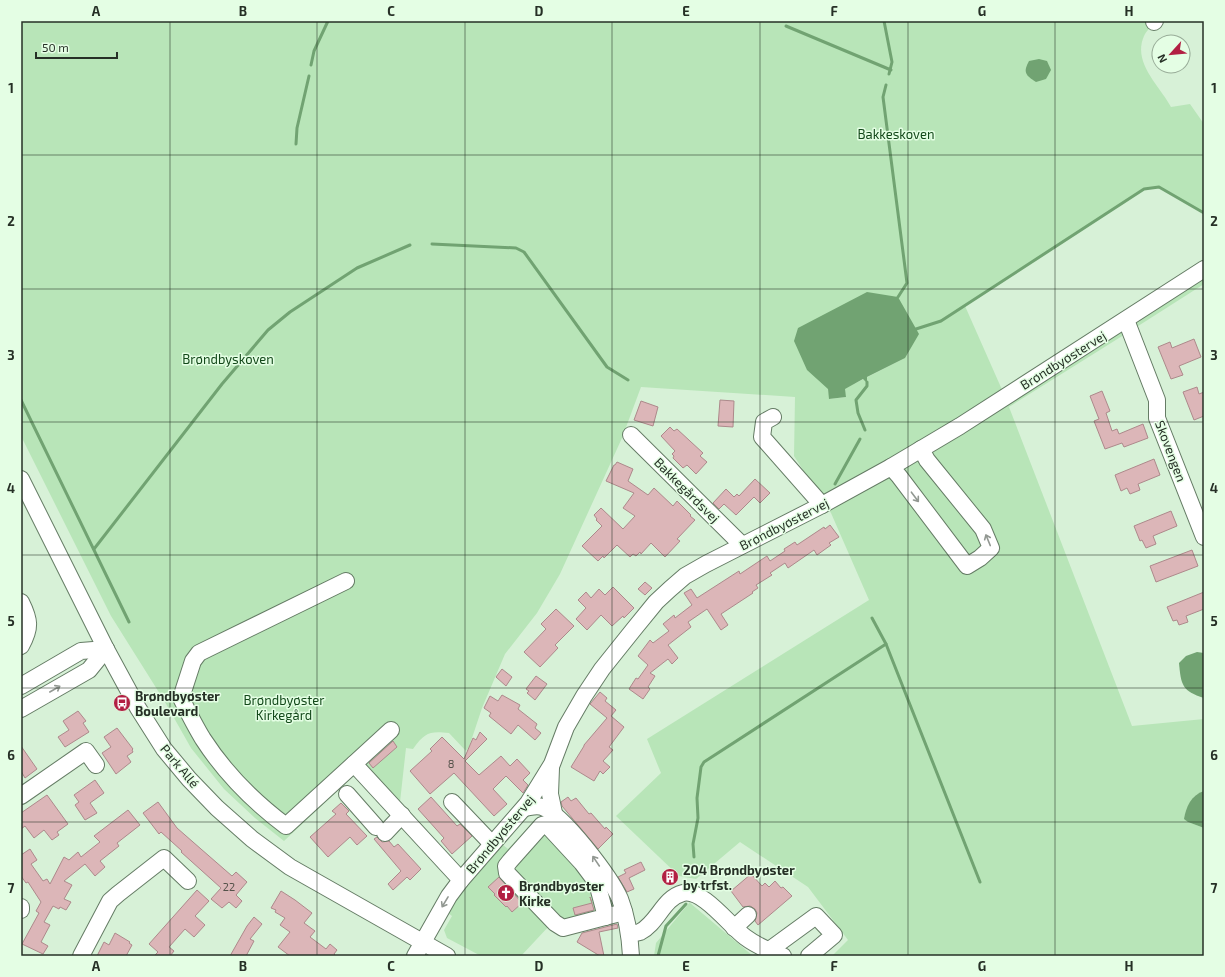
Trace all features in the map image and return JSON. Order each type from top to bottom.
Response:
[{"type":"street","name":"Brøndbyøstervej","points":[[418,949],[449,896],[461,880],[525,808],[552,764],[566,727],[602,669],[656,602],[685,576],[822,505],[891,467],[960,426],[1204,270]]},
{"type":"street","name":"Skovengen","points":[[1126,320],[1157,400],[1157,418],[1204,537]]},
{"type":"street","points":[[773,416],[764,422],[762,437],[822,505]]},
{"type":"street","name":"Bakkegårdsvej","points":[[631,435],[742,546]]},
{"type":"street","points":[[891,467],[967,566],[980,558],[991,548],[983,529],[927,460],[920,449]]},
{"type":"street","name":"Park Allé","points":[[21,479],[106,649],[138,708],[164,749],[189,779],[217,808],[252,839],[290,867],[418,949],[447,956]]},
{"type":"street","points":[[346,581],[199,653],[193,661],[181,698],[203,739],[228,772],[256,800],[286,826],[358,767],[391,730]]},
{"type":"street","points":[[21,602],[28,616],[26,637],[21,646]]},
{"type":"street","points":[[21,686],[81,651],[106,649]]},
{"type":"street","points":[[21,709],[89,670],[106,649]]},
{"type":"street","points":[[21,796],[86,751],[96,765]]},
{"type":"street","points":[[552,764],[550,794],[554,813]]},
{"type":"street","name":"Brøndbyøstervej","points":[[358,767],[461,880]]},
{"type":"street","points":[[376,786],[352,799],[381,830],[402,815]]},
{"type":"street","points":[[452,802],[492,844]]},
{"type":"street","points":[[525,808],[535,806],[543,807],[554,813],[592,855],[619,898],[624,912],[631,956]]},
{"type":"street","points":[[606,917],[597,883],[582,862],[546,824],[542,825],[506,866],[507,873],[555,923],[563,928],[606,917],[624,912]]},
{"type":"street","points":[[81,956],[110,902],[164,858],[188,881]]},
{"type":"street","points":[[628,934],[638,932],[646,928],[672,898],[691,892],[701,896],[754,944],[776,954],[816,916],[834,935],[809,956]]},
{"type":"street","points":[[739,932],[748,915]]},
{"type":"green space","points":[[21,21],[1155,21],[1145,34],[1141,46],[1144,65],[1171,107],[1190,104],[1204,124],[1204,213],[1159,187],[1144,189],[965,306],[1007,401],[1119,331],[1127,333],[1009,407],[1132,726],[1204,719],[1204,791],[1192,799],[1188,822],[1204,828],[1204,956],[832,956],[848,940],[808,887],[740,842],[696,879],[679,876],[616,816],[661,773],[647,739],[869,600],[831,513],[794,456],[795,397],[641,387],[622,438],[560,574],[537,613],[505,654],[482,708],[469,747],[466,751],[449,733],[442,732],[428,734],[421,739],[413,749],[406,748],[400,802],[365,765],[284,841],[255,818],[224,789],[191,748],[165,702],[111,616],[21,436]],"holes":[[[905,358],[844,389],[846,397],[830,399],[828,389]]]},
{"type":"green space","points":[[1204,277],[1204,284],[1135,328],[1136,320]]},
{"type":"green space","points":[[547,816],[568,838],[610,896],[617,919],[550,925],[521,956],[481,956],[447,938],[444,930],[452,916],[448,913],[458,897],[503,845],[508,849],[537,818]]},
{"type":"green space","points":[[690,902],[753,956],[654,956],[656,943]]},
{"type":"shaded area","points":[[1039,59],[1047,61],[1051,70],[1046,79],[1036,82],[1027,75],[1026,68],[1029,61]]},
{"type":"shaded area","points":[[867,292],[898,297],[919,334],[905,358],[867,377],[867,382],[863,379],[845,389],[846,397],[829,399],[828,389],[807,370],[794,341],[798,328]]},
{"type":"shaded area","points":[[1197,652],[1204,653],[1204,698],[1187,690],[1181,677],[1179,663],[1186,656]]},
{"type":"shaded area","points":[[1204,791],[1204,828],[1184,819],[1186,810],[1192,798]]},
{"type":"building","points":[[1194,339],[1201,357],[1179,366],[1183,375],[1171,379],[1158,347],[1170,342],[1172,348]]},
{"type":"building","points":[[1197,387],[1199,394],[1204,392],[1204,416],[1194,420],[1183,392]]},
{"type":"building","points":[[1102,391],[1110,411],[1106,413],[1112,431],[1117,429],[1119,434],[1143,424],[1148,438],[1124,447],[1122,443],[1105,449],[1094,421],[1099,419],[1090,396]]},
{"type":"building","points":[[720,400],[734,401],[733,427],[718,426]]},
{"type":"building","points":[[641,401],[658,407],[653,426],[634,420]]},
{"type":"building","points":[[670,427],[674,431],[677,429],[703,453],[700,456],[707,462],[696,474],[687,465],[683,468],[673,458],[674,456],[672,454],[675,451],[661,436]]},
{"type":"building","points":[[1154,459],[1160,475],[1138,484],[1140,490],[1130,494],[1127,488],[1121,491],[1115,475]]},
{"type":"building","points":[[617,462],[633,469],[628,481],[648,495],[654,488],[673,506],[677,501],[695,520],[677,539],[680,541],[665,557],[651,543],[641,554],[640,552],[636,556],[633,554],[630,557],[617,545],[604,558],[603,556],[598,561],[582,546],[602,526],[596,520],[597,519],[594,515],[601,508],[623,529],[635,516],[623,508],[634,493],[606,481]]},
{"type":"building","points":[[755,479],[770,493],[760,503],[754,497],[736,515],[724,504],[719,509],[713,503],[726,489],[734,497],[737,494],[739,496]]},
{"type":"building","points":[[1171,511],[1177,526],[1153,536],[1156,544],[1146,548],[1142,540],[1140,541],[1134,526]]},
{"type":"building","points":[[830,525],[839,537],[829,543],[831,545],[817,555],[814,550],[788,568],[785,563],[770,573],[772,575],[756,585],[758,588],[752,592],[753,593],[721,614],[728,625],[721,630],[707,609],[688,622],[691,627],[668,645],[678,658],[672,664],[668,659],[650,673],[655,676],[648,687],[650,689],[643,699],[629,689],[636,678],[638,679],[648,665],[638,656],[650,640],[653,643],[669,631],[663,624],[674,615],[675,618],[692,605],[684,593],[691,589],[697,598],[739,571],[740,574],[767,556],[770,561],[795,542],[797,545],[824,527],[825,529]]},
{"type":"building","points":[[1192,550],[1198,566],[1156,582],[1150,566]]},
{"type":"building","points":[[645,582],[652,588],[645,595],[638,589]]},
{"type":"building","points":[[613,587],[634,608],[624,618],[623,616],[612,626],[601,615],[587,630],[576,619],[586,608],[578,600],[586,592],[591,598],[599,589],[605,595]]},
{"type":"building","points":[[1204,592],[1204,609],[1186,616],[1188,622],[1179,625],[1177,620],[1173,621],[1167,607]]},
{"type":"building","points":[[556,609],[574,626],[555,645],[558,648],[540,667],[524,652],[546,629],[541,624]]},
{"type":"building","points":[[502,669],[512,677],[506,686],[496,677]]},
{"type":"building","points":[[536,676],[547,684],[535,700],[527,693],[529,691],[526,689]]},
{"type":"building","points":[[600,692],[607,698],[605,701],[616,710],[611,716],[624,727],[609,747],[613,750],[603,761],[610,767],[603,774],[600,771],[594,781],[571,767],[584,745],[607,718],[590,704]]},
{"type":"building","points":[[502,695],[520,705],[518,709],[537,724],[535,728],[541,733],[535,740],[518,725],[511,734],[489,716],[491,713],[484,708],[490,696],[498,701]]},
{"type":"building","points":[[78,711],[86,721],[83,723],[89,732],[65,747],[58,737],[69,730],[63,721]]},
{"type":"building","points":[[117,728],[133,749],[133,752],[127,756],[131,762],[116,774],[102,753],[111,747],[104,737]]},
{"type":"building","points":[[480,732],[487,739],[465,761],[479,775],[501,756],[510,766],[517,759],[530,773],[523,780],[528,785],[523,793],[506,776],[493,789],[507,804],[494,816],[454,773],[430,794],[410,771],[432,751],[430,749],[442,737],[464,759],[473,738],[476,740]]},
{"type":"building","points":[[393,741],[397,747],[373,768],[369,763]]},
{"type":"building","points":[[21,746],[37,769],[25,778],[21,771]]},
{"type":"building","points":[[95,780],[104,793],[90,803],[97,813],[85,820],[75,805],[79,802],[74,795]]},
{"type":"building","points":[[47,795],[68,824],[57,832],[59,835],[52,840],[44,830],[34,838],[25,826],[21,829],[21,813]]},
{"type":"building","points":[[431,797],[457,826],[460,824],[472,836],[452,854],[441,841],[444,838],[418,809]]},
{"type":"building","points":[[568,797],[571,801],[576,798],[589,814],[591,813],[605,829],[606,827],[613,834],[598,849],[562,806],[561,802]]},
{"type":"building","points":[[158,802],[177,828],[232,876],[236,872],[247,882],[236,895],[242,901],[236,908],[229,902],[222,908],[211,899],[221,888],[161,832],[159,834],[143,813]]},
{"type":"building","points":[[341,803],[349,811],[346,814],[367,836],[357,845],[350,837],[328,857],[310,837],[336,814],[332,811]]},
{"type":"building","points":[[128,810],[140,825],[117,843],[119,846],[100,861],[105,867],[95,876],[85,864],[64,881],[72,885],[64,899],[71,902],[66,910],[53,906],[44,922],[50,925],[41,942],[48,946],[43,954],[22,944],[39,913],[36,911],[41,902],[28,882],[26,883],[21,876],[21,855],[30,849],[37,860],[31,864],[43,881],[47,879],[50,884],[64,857],[69,860],[78,852],[81,857],[100,842],[94,836]]},
{"type":"building","points":[[377,837],[382,842],[389,841],[394,847],[398,844],[421,869],[410,880],[407,877],[393,890],[388,884],[401,871],[374,839]]},
{"type":"building","points":[[641,862],[645,870],[629,878],[634,889],[627,892],[618,877],[626,873],[624,870]]},
{"type":"building","points":[[751,874],[762,886],[765,883],[769,887],[775,881],[781,888],[783,887],[792,896],[758,925],[755,921],[757,913],[755,909],[750,906],[743,907],[731,891]]},
{"type":"building","name":"Brøndbyøster Kirke","points":[[499,877],[522,903],[512,912],[494,895],[495,894],[488,887]]},
{"type":"building","points":[[197,890],[209,901],[195,916],[205,925],[194,937],[185,929],[169,947],[174,951],[170,956],[154,956],[158,952],[149,944]]},
{"type":"building","points":[[281,891],[312,913],[304,923],[315,931],[310,937],[326,949],[330,944],[337,950],[334,954],[336,956],[290,956],[278,947],[290,932],[280,925],[285,918],[275,912],[276,910],[271,908]]},
{"type":"building","points":[[592,903],[594,910],[575,915],[573,908]]},
{"type":"building","points":[[254,917],[262,924],[250,939],[254,941],[246,956],[230,956],[247,926]]},
{"type":"building","points":[[617,924],[618,928],[599,932],[604,956],[600,956],[577,942],[582,933]]},
{"type":"building","points":[[115,933],[130,942],[129,943],[132,945],[126,956],[97,956],[104,942],[109,945]]},
{"type":"waterway","points":[[311,65],[314,51],[328,21]]},
{"type":"waterway","points":[[884,21],[892,62],[889,74]]},
{"type":"waterway","points":[[786,26],[891,70]]},
{"type":"waterway","points":[[296,144],[297,128],[309,76]]},
{"type":"waterway","points":[[886,85],[883,97],[907,283],[898,297]]},
{"type":"waterway","points":[[916,329],[941,321],[1144,189],[1159,187],[1204,213]]},
{"type":"waterway","points":[[432,244],[516,248],[524,252],[607,367],[628,380]]},
{"type":"waterway","points":[[94,549],[222,384],[268,330],[290,312],[357,268],[410,245]]},
{"type":"waterway","points":[[865,430],[858,413],[856,400],[867,386],[867,382]]},
{"type":"waterway","points":[[21,400],[129,622]]},
{"type":"waterway","points":[[835,484],[860,439]]},
{"type":"waterway","points":[[872,618],[886,644],[980,882]]},
{"type":"waterway","points":[[694,857],[693,844],[698,818],[697,798],[701,767],[704,762],[886,644]]},
{"type":"waterway","points":[[658,956],[666,926],[686,904]]},
{"type":"place","name":"Brøndbyøster Boulevard","points":[[122,703]]},
{"type":"place","name":"204 Brøndbyøster by trfst.","points":[[670,877]]},
{"type":"place","name":"Brøndbyøster Kirke","points":[[506,893]]},
{"type":"park label","name":"Bakkeskoven","points":[[896,134]]},
{"type":"park label","name":"Brøndbyskoven","points":[[228,359]]},
{"type":"park label","name":"Brøndbyøster Kirkegård","points":[[284,708]]}]
